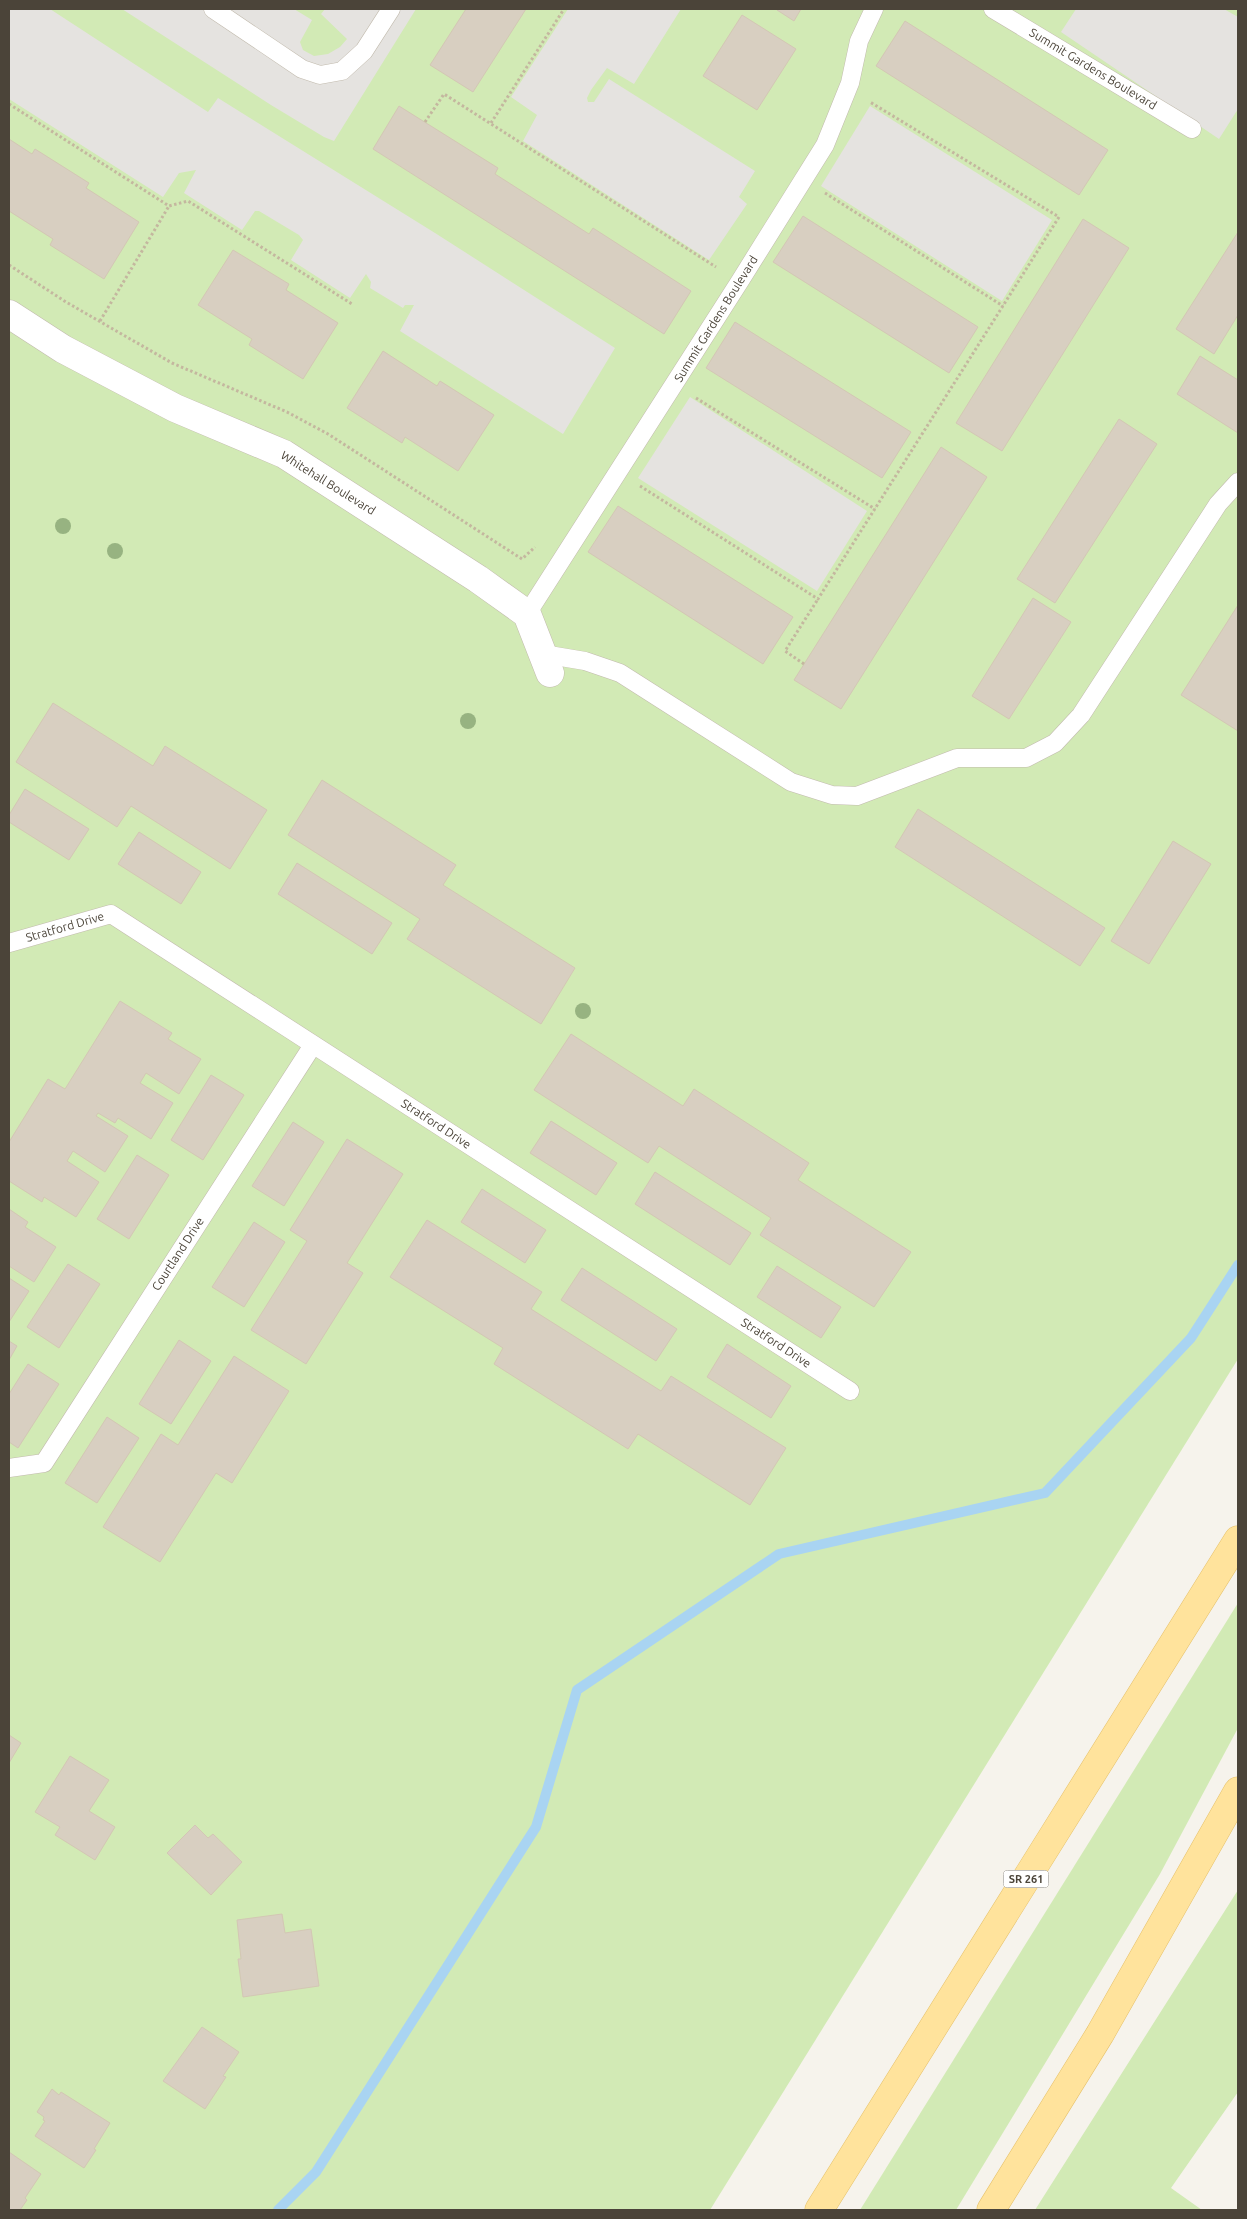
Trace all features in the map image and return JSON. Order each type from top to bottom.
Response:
[{"type":"main road","name":"SR 261","points":[[819,2210],[1238,1540]]},
{"type":"main road","points":[[991,2210],[1100,2034],[1238,1791]]},
{"type":"street","name":"Whitehall Boulevard","points":[[9,314],[63,349],[175,408],[284,454],[478,578],[527,614]]},
{"type":"street","points":[[527,614],[546,664]]},
{"type":"lane","points":[[213,9],[302,68],[320,75],[342,71],[364,51],[391,9]]},
{"type":"lane","name":"Summit Gardens Boulevard","points":[[527,614],[824,145],[848,88],[859,41],[874,9]]},
{"type":"lane","name":"Summit Gardens Boulevard","points":[[993,9],[1192,129]]},
{"type":"lane","points":[[546,664],[585,660],[620,674],[791,782],[832,795],[857,796],[957,758],[1026,758],[1055,743],[1081,715],[1218,504],[1238,482]]},
{"type":"lane","name":"Stratford Drive","points":[[9,943],[111,914],[850,1391]]},
{"type":"lane","name":"Courtland Drive","points":[[9,1468],[44,1463],[313,1044]]},
{"type":"path","points":[[491,123],[564,9]]},
{"type":"path","points":[[804,664],[785,652],[1059,217],[848,88]]},
{"type":"path","points":[[425,122],[444,94],[716,266],[711,274]]},
{"type":"path","points":[[9,104],[169,206]]},
{"type":"path","points":[[803,179],[1003,306]]},
{"type":"path","points":[[100,321],[169,206],[188,201],[352,304]]},
{"type":"path","points":[[9,265],[172,363],[287,412],[328,434],[522,559],[538,544]]},
{"type":"path","points":[[674,384],[875,509]]},
{"type":"path","points":[[637,485],[818,599]]},
{"type":"green space","points":[[9,9],[1238,9],[1238,1359],[710,2210],[9,2210]]},
{"type":"green space","points":[[1238,1603],[1238,1728],[1160,1874],[956,2210],[860,2210]]},
{"type":"green space","points":[[1238,1890],[1238,2092],[1171,2188],[1202,2210],[1035,2210]]},
{"type":"shaded area","points":[[9,9],[50,9],[208,112],[218,98],[615,348],[563,434],[400,331],[414,305],[405,305],[403,308],[370,288],[371,282],[366,274],[350,298],[291,260],[303,240],[299,235],[259,211],[255,211],[242,230],[184,193],[196,170],[179,173],[163,197],[9,99]]},
{"type":"shaded area","points":[[122,9],[294,9],[312,20],[300,42],[303,50],[314,56],[328,54],[340,47],[347,39],[321,14],[325,9],[416,9],[334,141],[271,105]]},
{"type":"shaded area","points":[[568,9],[681,9],[634,84],[607,68],[587,98],[588,102],[594,102],[609,79],[755,171],[739,197],[747,204],[709,260],[523,141],[537,115],[511,97]]},
{"type":"shaded area","points":[[1076,9],[1224,9],[1238,17],[1238,109],[1219,139],[1061,32]]},
{"type":"shaded area","points":[[870,106],[1052,220],[1002,301],[821,186]]},
{"type":"shaded area","points":[[690,397],[867,511],[817,591],[638,478]]},
{"type":"building","points":[[466,9],[526,9],[473,92],[430,65]]},
{"type":"building","points":[[778,9],[801,9],[794,21]]},
{"type":"building","points":[[742,15],[796,49],[757,110],[703,76]]},
{"type":"building","points":[[905,21],[1108,150],[1079,195],[876,66]]},
{"type":"building","points":[[399,106],[498,168],[495,174],[589,234],[593,228],[691,291],[664,334],[373,149]]},
{"type":"building","points":[[9,139],[32,154],[35,149],[89,183],[86,188],[139,222],[104,279],[50,245],[53,239],[9,211]]},
{"type":"building","points":[[803,216],[978,327],[949,373],[773,262]]},
{"type":"building","points":[[1083,219],[1129,248],[1002,451],[956,423]]},
{"type":"building","points":[[1238,232],[1238,315],[1214,354],[1176,329]]},
{"type":"building","points":[[233,250],[289,284],[286,290],[338,323],[303,379],[249,345],[252,339],[198,305]]},
{"type":"building","points":[[735,322],[911,432],[882,478],[706,368]]},
{"type":"building","points":[[383,351],[437,386],[440,381],[494,415],[458,471],[405,437],[402,443],[347,408]]},
{"type":"building","points":[[1200,356],[1238,380],[1238,433],[1177,394]]},
{"type":"building","points":[[1119,419],[1157,444],[1055,603],[1017,579]]},
{"type":"building","points":[[941,447],[987,477],[841,709],[794,680]]},
{"type":"building","points":[[618,506],[793,617],[763,664],[588,552]]},
{"type":"building","points":[[1033,598],[1071,622],[1009,719],[972,696]]},
{"type":"building","points":[[1238,605],[1238,731],[1181,695]]},
{"type":"building","points":[[53,703],[153,766],[165,746],[267,810],[230,869],[131,806],[117,827],[16,762]]},
{"type":"building","points":[[322,780],[456,865],[443,885],[575,968],[541,1024],[407,939],[420,919],[288,835]]},
{"type":"building","points":[[25,789],[89,829],[69,860],[9,822],[9,815]]},
{"type":"building","points":[[918,809],[1105,928],[1080,966],[895,847]]},
{"type":"building","points":[[139,832],[201,872],[181,904],[118,864]]},
{"type":"building","points":[[1173,841],[1211,864],[1149,964],[1111,941]]},
{"type":"building","points":[[297,863],[392,923],[372,954],[278,894]]},
{"type":"building","points":[[120,1001],[172,1033],[168,1039],[201,1059],[179,1094],[146,1073],[140,1083],[173,1103],[151,1139],[118,1118],[115,1123],[98,1113],[96,1116],[128,1136],[105,1172],[73,1151],[67,1161],[99,1182],[76,1217],[44,1197],[42,1202],[9,1181],[9,1142],[48,1079],[65,1089]]},
{"type":"building","points":[[571,1034],[683,1106],[694,1089],[809,1163],[798,1180],[911,1252],[874,1307],[760,1235],[771,1218],[659,1146],[648,1163],[534,1090]]},
{"type":"building","points":[[211,1075],[244,1095],[203,1160],[171,1140]]},
{"type":"building","points":[[551,1121],[617,1163],[596,1195],[530,1153]]},
{"type":"building","points":[[293,1122],[324,1142],[284,1206],[252,1186]]},
{"type":"building","points":[[347,1139],[403,1174],[347,1263],[363,1273],[306,1364],[251,1330],[307,1241],[290,1230]]},
{"type":"building","points":[[137,1155],[169,1175],[129,1239],[97,1219]]},
{"type":"building","points":[[655,1172],[751,1233],[730,1265],[635,1204]]},
{"type":"building","points":[[482,1189],[546,1230],[525,1263],[461,1222]]},
{"type":"building","points":[[9,1209],[28,1222],[25,1227],[56,1247],[34,1282],[9,1266]]},
{"type":"building","points":[[427,1220],[542,1292],[531,1309],[661,1391],[671,1376],[786,1448],[750,1505],[638,1434],[628,1449],[494,1364],[503,1348],[390,1277]]},
{"type":"building","points":[[254,1222],[285,1242],[244,1307],[212,1287]]},
{"type":"building","points":[[68,1264],[100,1284],[59,1348],[27,1327]]},
{"type":"building","points":[[777,1266],[841,1307],[821,1338],[757,1297]]},
{"type":"building","points":[[582,1268],[677,1329],[656,1361],[561,1300]]},
{"type":"building","points":[[9,1278],[29,1291],[9,1322]]},
{"type":"building","points":[[179,1340],[211,1361],[171,1424],[139,1404]]},
{"type":"building","points":[[9,1341],[17,1346],[9,1360]]},
{"type":"building","points":[[727,1344],[791,1386],[771,1418],[707,1377]]},
{"type":"building","points":[[234,1356],[289,1391],[232,1483],[216,1473],[160,1562],[103,1527],[161,1434],[178,1445]]},
{"type":"building","points":[[28,1364],[59,1384],[18,1448],[9,1442],[9,1394]]},
{"type":"building","points":[[107,1417],[139,1438],[97,1503],[65,1483]]},
{"type":"building","points":[[9,1735],[21,1743],[9,1763]]},
{"type":"building","points":[[70,1756],[109,1780],[89,1811],[115,1827],[95,1860],[55,1835],[60,1827],[35,1812]]},
{"type":"building","points":[[195,1825],[208,1838],[213,1834],[242,1862],[211,1895],[167,1853]]},
{"type":"building","points":[[282,1914],[285,1933],[311,1929],[319,1986],[243,1997],[238,1959],[241,1959],[237,1920]]},
{"type":"building","points":[[202,2027],[239,2052],[223,2076],[226,2077],[205,2109],[163,2081]]},
{"type":"building","points":[[52,2089],[59,2095],[61,2092],[110,2123],[84,2168],[35,2136],[45,2121],[43,2120],[44,2117],[37,2112]]},
{"type":"building","points":[[9,2152],[41,2174],[25,2198],[27,2200],[20,2210],[9,2210]]},
{"type":"waterway","points":[[278,2210],[316,2172],[536,1827],[577,1690],[779,1554],[1045,1493],[1191,1338],[1238,1265]]}]
